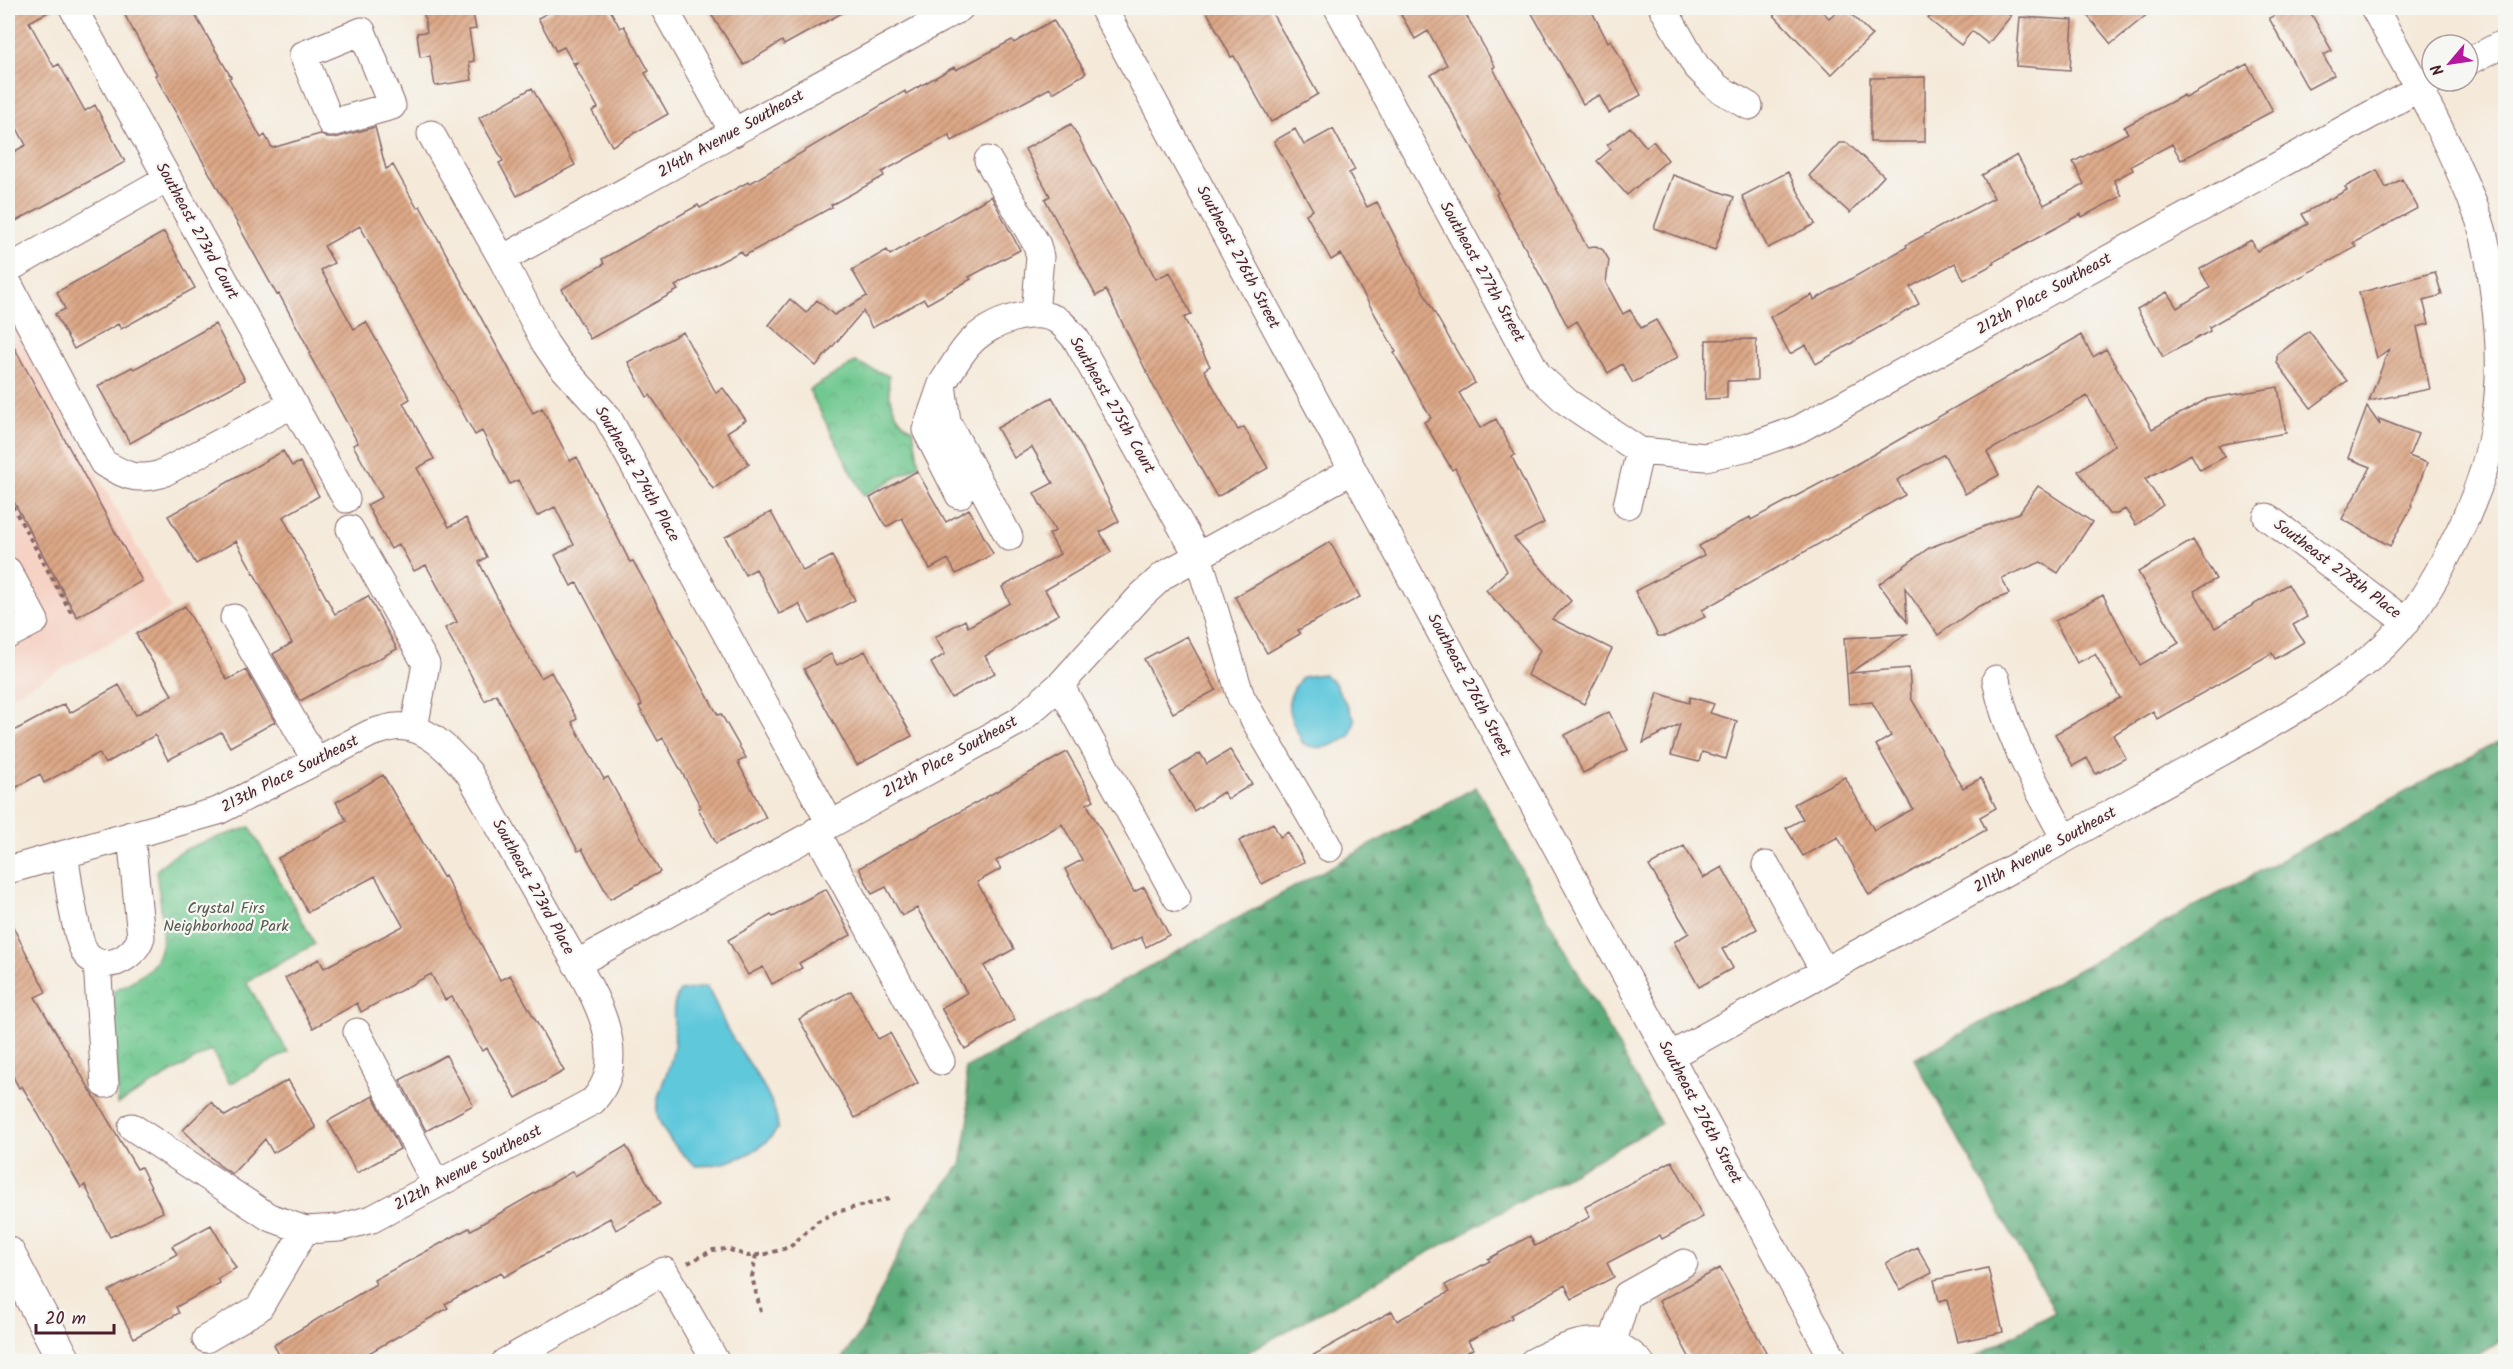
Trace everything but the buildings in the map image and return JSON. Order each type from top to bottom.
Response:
[{"type":"main road","points":[[8,1253],[65,1362]]},
{"type":"street","name":"Southeast 273rd Court","points":[[73,8],[346,499]]},
{"type":"street","points":[[664,8],[734,133]]},
{"type":"street","name":"214th Avenue Southeast","points":[[502,259],[960,8]]},
{"type":"street","name":"Southeast 276th Street","points":[[1103,8],[1836,1362]]},
{"type":"street","name":"Southeast 277th Street","points":[[1338,8],[1538,375],[1567,402],[1640,452]]},
{"type":"street","points":[[1663,8],[1696,66],[1718,88],[1749,106]]},
{"type":"street","name":"211th Avenue Southeast","points":[[2374,8],[2420,77]]},
{"type":"street","points":[[2480,56],[2505,42]]},
{"type":"street","name":"212th Place Southeast","points":[[1640,452],[1706,457],[1748,447],[1799,429],[2420,88]]},
{"type":"street","name":"211th Avenue Southeast","points":[[1670,1056],[2066,839],[2320,695],[2376,653],[2406,622],[2437,577],[2466,520],[2493,441],[2500,381],[2499,325],[2481,224],[2428,93]]},
{"type":"street","name":"Southeast 274th Place","points":[[431,134],[502,259],[545,343],[558,362],[607,416],[823,827],[941,1061]]},
{"type":"street","points":[[959,495],[926,430],[942,384],[972,341],[1006,320],[1035,314],[1040,257],[1037,245],[988,160]]},
{"type":"street","points":[[8,268],[168,178]]},
{"type":"street","points":[[8,284],[103,463],[126,476],[143,479],[161,474],[293,404]]},
{"type":"street","name":"Southeast 275th Court","points":[[1035,314],[1060,322],[1076,339],[1198,556],[1241,697],[1329,848]]},
{"type":"street","points":[[942,384],[947,422],[1009,537]]},
{"type":"street","points":[[1627,505],[1640,452]]},
{"type":"street","name":"212th Place Southeast","points":[[576,964],[1019,721],[1060,686],[1141,596],[1164,575],[1353,470]]},
{"type":"street","name":"Southeast 278th Place","points":[[2267,517],[2406,622]]},
{"type":"street","points":[[350,529],[426,664],[414,728]]},
{"type":"street","points":[[8,571],[34,621],[8,635]]},
{"type":"street","points":[[234,618],[316,762]]},
{"type":"street","points":[[1996,679],[2000,704],[2010,734],[2066,839]]},
{"type":"street","points":[[1060,686],[1177,898]]},
{"type":"street","name":"213th Place Southeast","points":[[8,870],[218,811],[371,733],[395,727],[414,728]]},
{"type":"street","name":"Southeast 273rd Place","points":[[414,728],[449,750],[469,772],[576,964],[602,1017],[609,1040],[610,1071]]},
{"type":"street","points":[[64,854],[80,940],[86,954],[97,962],[116,962],[139,944],[141,937],[131,835]]},
{"type":"street","points":[[1766,865],[1824,971]]},
{"type":"street","points":[[97,962],[105,1084]]},
{"type":"street","points":[[357,1032],[436,1184]]},
{"type":"street","name":"212th Avenue Southeast","points":[[305,1230],[339,1228],[372,1219],[593,1101],[603,1089],[610,1071]]},
{"type":"street","points":[[132,1127],[269,1217],[305,1230],[259,1308],[206,1339]]},
{"type":"street","points":[[1611,1345],[1628,1295],[1684,1263]]},
{"type":"street","points":[[505,1362],[664,1271],[716,1362]]},
{"type":"street","points":[[1533,1362],[1567,1345],[1583,1341],[1622,1349],[1640,1362]]},
{"type":"path","points":[[8,498],[73,616]]},
{"type":"path","points":[[666,1275],[713,1250],[727,1249],[748,1256],[756,1256],[790,1247],[818,1221],[836,1212],[893,1198]]},
{"type":"path","points":[[756,1256],[752,1277],[761,1312]]},
{"type":"shaded area","points":[[8,313],[171,609],[8,698]]},
{"type":"green space","points":[[855,362],[889,376],[889,391],[893,407],[901,420],[913,429],[919,465],[864,496],[809,390]]},
{"type":"green space","points":[[2505,738],[2505,1339],[2467,1362],[1967,1361],[2055,1312],[1914,1059]]},
{"type":"green space","points":[[1476,787],[1661,1124],[1232,1361],[840,1361],[863,1329],[912,1225],[961,1165],[969,1117],[965,1068]]},
{"type":"green space","name":"Crystal Firs Neighborhood Park","points":[[250,827],[315,944],[246,982],[288,1052],[230,1084],[211,1050],[118,1104],[113,991],[128,984],[150,968],[161,947],[162,921],[156,871],[165,862],[187,849]]},
{"type":"water","points":[[1323,674],[1334,682],[1355,720],[1350,736],[1333,745],[1316,747],[1303,744],[1291,717],[1289,703],[1302,677]]},
{"type":"water","points":[[706,987],[727,1029],[766,1090],[772,1103],[778,1128],[762,1145],[742,1157],[719,1164],[696,1166],[669,1139],[660,1122],[657,1104],[673,1053],[676,998],[680,991]]}]
